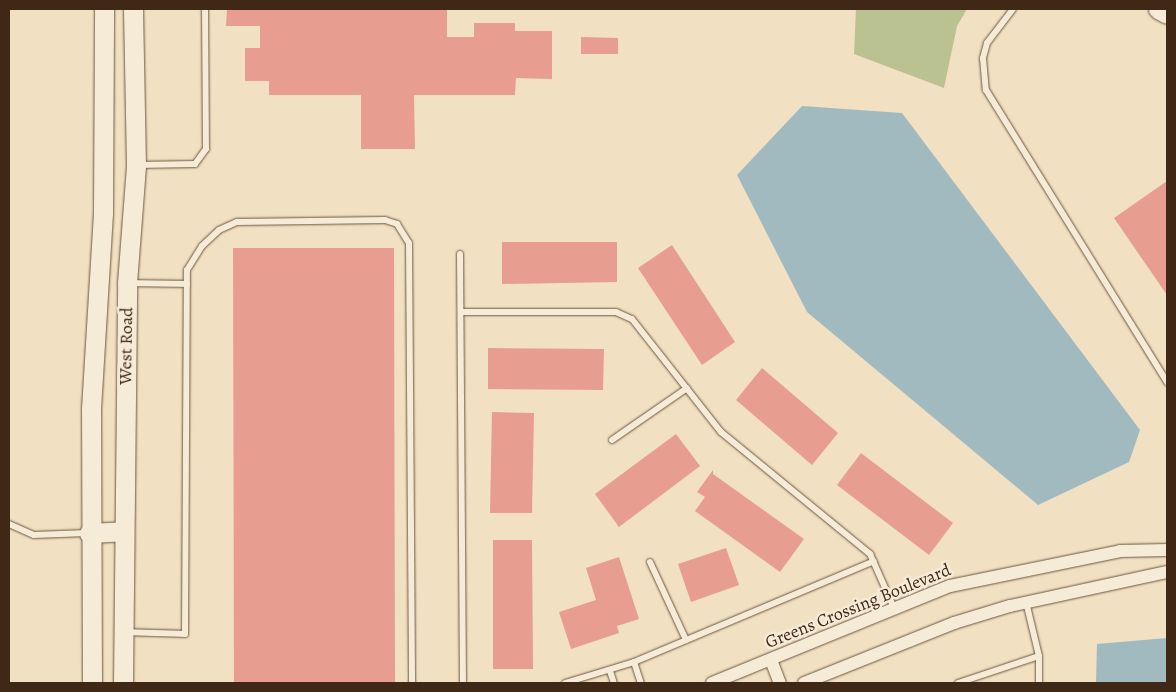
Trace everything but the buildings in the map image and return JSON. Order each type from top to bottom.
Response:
[{"type":"main road","name":"West Road","points":[[92,683],[89,533],[91,409],[100,280],[104,9]]},
{"type":"main road","name":"West Road","points":[[123,683],[122,531],[127,283],[136,165],[133,9]]},
{"type":"main road","points":[[1158,9],[1167,14]]},
{"type":"main road","points":[[104,32],[132,32]]},
{"type":"main road","points":[[100,280],[127,283]]},
{"type":"main road","points":[[89,533],[122,531]]},
{"type":"street","name":"Greens Crossing Boulevard","points":[[712,683],[950,586],[1120,551],[1167,550]]},
{"type":"street","points":[[804,683],[954,623],[1026,602],[1167,572]]},
{"type":"street","points":[[771,660],[780,683]]},
{"type":"lane","points":[[136,165],[195,164],[206,149],[205,9]]},
{"type":"lane","points":[[1013,9],[988,43],[982,58],[986,90],[1167,382]]},
{"type":"lane","points":[[123,632],[185,634],[187,270],[202,246],[219,230],[237,222],[385,220],[397,224],[409,243],[412,683]]},
{"type":"lane","points":[[460,254],[463,683]]},
{"type":"lane","points":[[127,283],[187,284]]},
{"type":"lane","points":[[461,312],[616,312],[632,319],[721,432],[870,554],[894,608]]},
{"type":"lane","points":[[612,440],[687,388]]},
{"type":"lane","points":[[9,524],[34,535],[89,533]]},
{"type":"lane","points":[[565,683],[610,671],[634,662],[874,561]]},
{"type":"lane","points":[[650,562],[686,640]]},
{"type":"lane","points":[[1026,602],[1039,656],[1039,683]]},
{"type":"lane","points":[[958,683],[1039,656]]},
{"type":"lane","points":[[634,662],[641,683]]},
{"type":"lane","points":[[610,671],[614,683]]},
{"type":"green space","points":[[856,9],[967,9],[957,26],[944,88],[854,54]]},
{"type":"water","points":[[802,106],[902,113],[1140,430],[1129,462],[1038,505],[807,312],[737,175]]},
{"type":"water","points":[[1167,638],[1167,683],[1096,683],[1097,644]]}]
